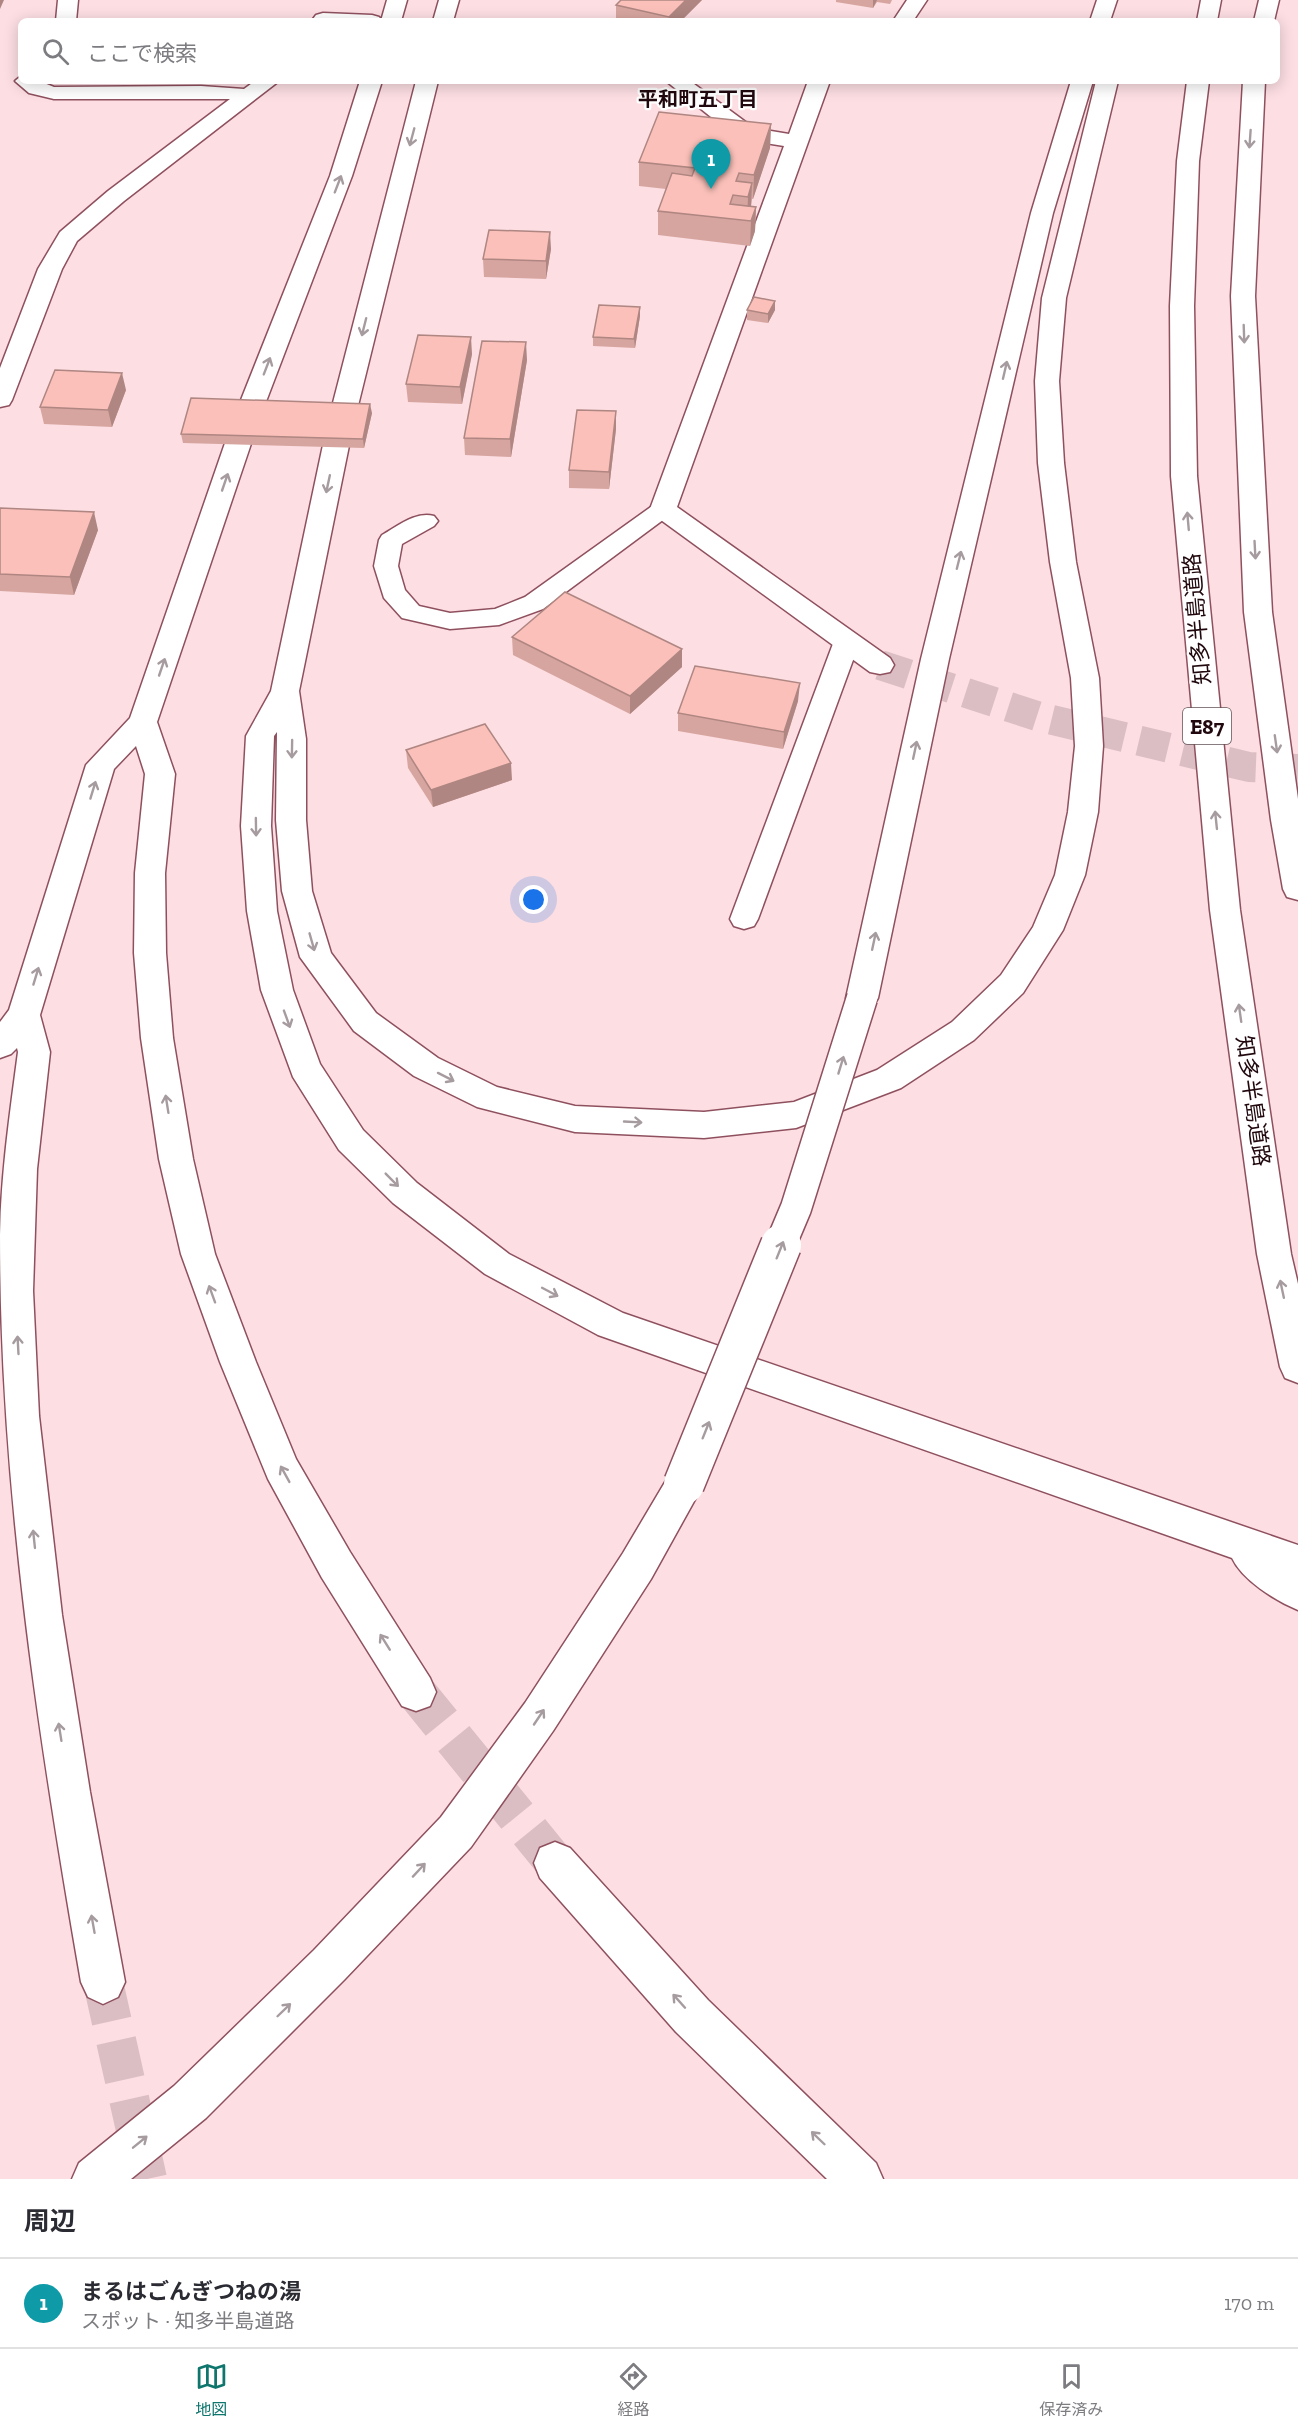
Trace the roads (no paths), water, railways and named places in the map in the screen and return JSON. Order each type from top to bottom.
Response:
[{"type":"main road","points":[[66,18],[68,0]]},
{"type":"main road","points":[[323,18],[330,0]]},
{"type":"main road","points":[[392,18],[397,0]]},
{"type":"main road","points":[[444,18],[449,0]]},
{"type":"main road","points":[[905,18],[917,0]]},
{"type":"main road","points":[[1208,18],[1211,0]]},
{"type":"main road","points":[[1265,18],[1269,0]]},
{"type":"main road","points":[[30,84],[54,93],[201,92],[236,93],[248,96]]},
{"type":"main road","points":[[0,400],[50,269],[68,237],[116,196],[264,84]]},
{"type":"main road","points":[[0,1046],[24,1015],[101,765],[143,722],[246,420],[341,176],[370,84]]},
{"type":"main road","points":[[426,84],[340,426],[285,691],[260,736],[256,826],[262,911],[277,990],[305,1068],[351,1140],[405,1193],[497,1263],[611,1324],[1298,1563]]},
{"type":"main road","points":[[681,84],[739,128],[761,136],[797,142]]},
{"type":"main road","points":[[818,84],[663,509],[880,665]]},
{"type":"main road","points":[[95,2179],[189,2102],[329,1965],[456,1832],[539,1717],[637,1566],[684,1485],[796,1208],[862,998],[935,659],[1042,213],[1081,84]]},
{"type":"main road","points":[[285,691],[292,739],[291,820],[297,891],[316,957],[364,1022],[426,1067],[489,1098],[575,1119],[704,1125],[796,1115],[889,1078],[963,1031],[1012,984],[1047,930],[1070,875],[1083,813],[1089,746],[1085,678],[1060,540],[1050,463],[1047,381],[1054,298],[1106,84]]},
{"type":"main road","name":"知多半島道路","points":[[1198,84],[1188,161],[1182,306],[1184,476],[1225,910],[1274,1254],[1298,1367]]},
{"type":"main road","points":[[1254,84],[1243,296],[1256,577],[1260,623],[1298,889]]},
{"type":"main road","points":[[143,722],[160,774],[150,873],[150,953],[157,1038],[176,1159],[198,1254],[238,1362],[281,1467],[336,1565],[416,1692]]},
{"type":"main road","points":[[24,1015],[34,1052],[20,1169],[15,1291],[21,1416],[42,1615],[69,1792],[103,1982]]},
{"type":"main road","points":[[1235,1542],[1291,1589],[1298,1592]]},
{"type":"main road","points":[[555,1863],[692,2016],[860,2179]]},
{"type":"lane","points":[[426,521],[391,540],[386,566],[393,592],[411,612],[450,621],[499,617],[534,603],[663,509]]},
{"type":"lane","points":[[744,919],[848,641]]},
{"type":"tunnel","points":[[880,665],[1040,717],[1249,767],[1298,769]]},
{"type":"tunnel","points":[[416,1692],[555,1863]]},
{"type":"tunnel","points":[[103,1982],[147,2179]]},
{"type":"place","name":"まるはごんぎつねの湯","points":[[711,189]]},
{"type":"district","name":"平和町五丁目","points":[[698,99]]}]
